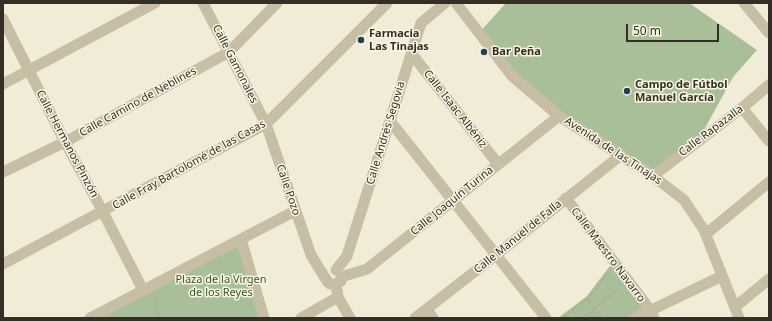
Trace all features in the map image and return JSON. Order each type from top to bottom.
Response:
[{"type":"street","points":[[3,84],[155,3]]},
{"type":"street","name":"Calle Gamonales","points":[[203,3],[266,124]]},
{"type":"street","name":"Calle Camino de Neblines","points":[[3,172],[64,142],[229,52],[277,3]]},
{"type":"street","name":"Calle Fray Bartolomé de las Casas","points":[[3,264],[266,124],[387,3]]},
{"type":"street","name":"Calle Andrés Segovia","points":[[334,276],[347,256],[421,23],[445,3]]},
{"type":"street","name":"Avenida de las Tinajas","points":[[456,3],[512,76],[559,116],[653,176],[684,200],[706,234],[739,318]]},
{"type":"street","points":[[744,3],[769,33]]},
{"type":"street","name":"Calle Hermanos Pinzón","points":[[3,19],[64,142],[147,288]]},
{"type":"street","name":"Calle Isaac Albéniz","points":[[411,53],[498,164]]},
{"type":"street","name":"Calle Rapazalla","points":[[653,176],[742,108],[769,85]]},
{"type":"street","points":[[742,108],[769,141]]},
{"type":"street","name":"Calle Joaquín Turina","points":[[334,276],[367,269],[559,116]]},
{"type":"street","points":[[390,120],[546,318]]},
{"type":"street","name":"Calle Pozo","points":[[266,124],[310,255],[334,276]]},
{"type":"street","name":"Calle Manuel de Falla","points":[[415,318],[430,314],[496,254],[621,155]]},
{"type":"street","points":[[706,234],[769,182]]},
{"type":"street","name":"Calle Maestro Navarro","points":[[566,198],[628,280],[652,315]]},
{"type":"street","points":[[90,318],[295,211]]},
{"type":"street","points":[[241,239],[264,318]]},
{"type":"street","points":[[334,276],[338,298],[350,318]]},
{"type":"street","points":[[635,318],[652,315],[722,276]]},
{"type":"street","points":[[735,307],[769,279]]},
{"type":"street","points":[[301,318],[338,298]]},
{"type":"path","points":[[562,318],[587,299],[615,264]]},
{"type":"path","points":[[583,318],[628,280]]},
{"type":"path","points":[[147,288],[160,318]]},
{"type":"path","points":[[587,299],[602,318]]},
{"type":"green space","name":"Campo de Fútbol Manuel García","points":[[506,3],[689,3],[757,50],[733,77],[697,143],[653,176],[559,116],[512,76],[479,33]]},
{"type":"green space","name":"Plaza de la Virgen de los Reyes","points":[[241,239],[264,318],[90,318]]},
{"type":"green space","points":[[613,262],[651,311],[635,318],[558,318],[587,296]]},
{"type":"place","name":"Farmacia Las Tinajas","points":[[361,40]]},
{"type":"place","name":"Bar Peña","points":[[484,52]]},
{"type":"place","name":"Campo de Fútbol Manuel García","points":[[627,91]]}]
